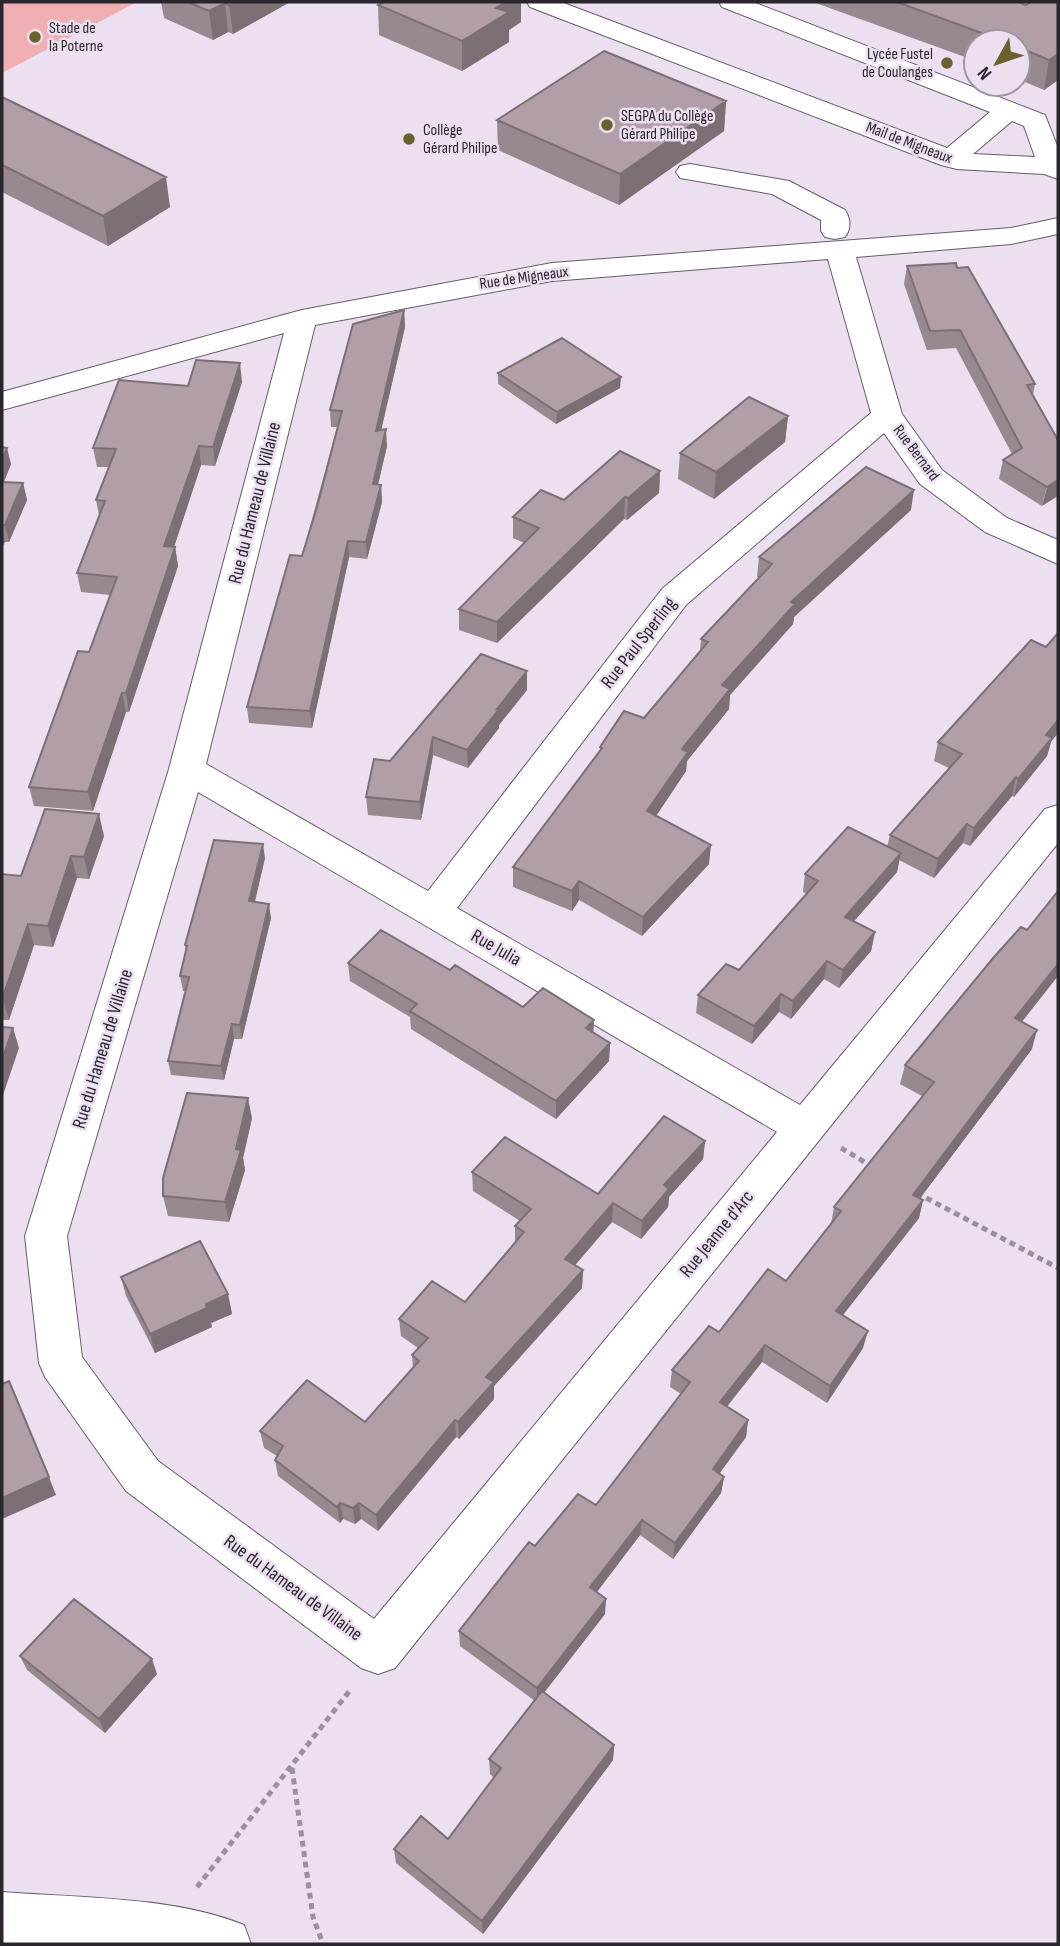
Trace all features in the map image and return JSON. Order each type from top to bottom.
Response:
[{"type":"street","name":"Mail de Migneaux","points":[[539,2],[950,159],[1055,169],[1036,121],[731,2]]},
{"type":"street","points":[[950,159],[1009,110]]},
{"type":"street","points":[[690,172],[779,187],[835,216],[837,241]]},
{"type":"street","name":"Rue de Migneaux","points":[[2,401],[302,319],[552,272],[837,241],[1011,236],[1058,226]]},
{"type":"street","name":"Rue Bernard","points":[[837,241],[887,415],[931,477],[958,499],[996,524],[1058,553]]},
{"type":"street","name":"Rue du Hameau de Villaine","points":[[302,319],[187,769],[46,1236],[61,1363],[142,1476],[378,1651]]},
{"type":"street","name":"Rue Paul Sperling","points":[[433,912],[674,597],[887,415]]},
{"type":"street","name":"Rue Julia","points":[[187,769],[804,1127]]},
{"type":"street","name":"Rue Jeanne d'Arc","points":[[378,1651],[1058,818]]},
{"type":"street","points":[[2,1918],[162,1931],[225,1944]]},
{"type":"path","points":[[804,1127],[881,1172]]},
{"type":"path","points":[[914,1191],[1058,1268]]},
{"type":"path","points":[[162,1931],[292,1768],[378,1651]]},
{"type":"path","points":[[292,1768],[313,1917],[323,1944]]},
{"type":"shaded area","name":"Stade de la Poterne","points":[[2,2],[137,2],[2,73]]},
{"type":"building","points":[[188,2],[235,2],[229,5],[225,3],[209,11]]},
{"type":"building","points":[[384,2],[506,2],[496,8],[509,12],[462,41],[378,5]]},
{"type":"building","points":[[897,2],[1018,2],[1026,5],[1031,2],[1058,2],[1058,54],[1049,60],[1032,53],[1032,28],[968,28]]},
{"type":"building","points":[[604,51],[726,101],[620,174],[497,120]]},
{"type":"building","points":[[2,97],[166,177],[103,216],[2,165]]},
{"type":"building","points":[[956,263],[957,268],[968,267],[1035,384],[1027,385],[1058,440],[1058,480],[1047,487],[1003,460],[1022,448],[960,330],[930,331],[907,266]]},
{"type":"building","points":[[404,310],[376,431],[386,429],[373,484],[381,485],[366,542],[348,541],[310,711],[247,707],[290,555],[302,556],[317,507],[342,411],[330,410],[353,324]]},
{"type":"building","points":[[562,338],[621,377],[557,412],[498,373]]},
{"type":"building","points":[[196,360],[240,363],[213,447],[199,446],[164,546],[175,547],[126,693],[122,693],[88,792],[29,787],[78,651],[89,652],[117,577],[77,573],[105,501],[96,500],[116,449],[93,448],[119,380],[188,386]]},
{"type":"building","points":[[749,397],[788,416],[716,472],[680,453]]},
{"type":"building","points":[[2,447],[7,448],[2,460]]},
{"type":"building","points":[[620,451],[660,471],[628,498],[625,497],[497,622],[459,609],[539,528],[513,517],[541,490],[564,500]]},
{"type":"building","points":[[866,467],[914,490],[791,602],[795,604],[722,685],[730,689],[682,749],[688,752],[647,811],[711,845],[643,917],[579,881],[572,891],[513,867],[602,748],[600,747],[624,711],[644,718],[708,642],[701,639],[772,564],[759,557]]},
{"type":"building","points":[[2,482],[23,483],[5,525],[2,525]]},
{"type":"building","points":[[1058,633],[1058,720],[1046,735],[1052,738],[1018,779],[1016,777],[974,828],[967,824],[938,859],[890,835],[962,754],[938,742],[1031,640],[1046,647]]},
{"type":"building","points":[[481,654],[527,671],[467,750],[433,737],[420,802],[366,797],[374,759],[390,761]]},
{"type":"building","points":[[45,809],[99,814],[84,857],[71,856],[48,926],[28,924],[2,999],[2,874],[21,876]]},
{"type":"building","points":[[848,827],[901,853],[845,917],[875,932],[843,970],[827,961],[793,1001],[781,994],[754,1026],[698,995],[726,964],[739,970],[818,881],[805,874]]},
{"type":"building","points":[[214,840],[263,844],[249,901],[269,904],[240,1025],[232,1024],[221,1066],[168,1061],[189,977],[180,976],[187,946],[185,945]]},
{"type":"building","points":[[1058,891],[1058,964],[1015,1018],[1037,1030],[913,1195],[923,1200],[836,1311],[868,1331],[830,1386],[765,1345],[720,1402],[748,1420],[713,1469],[724,1477],[675,1543],[642,1520],[590,1587],[606,1599],[537,1688],[459,1631],[529,1542],[535,1546],[578,1494],[596,1505],[690,1382],[672,1370],[709,1326],[719,1332],[768,1269],[786,1281],[841,1211],[834,1207],[934,1082],[905,1065],[994,957],[1021,927],[1027,930]]},
{"type":"building","points":[[381,930],[450,970],[455,965],[523,1007],[543,988],[594,1020],[586,1028],[610,1043],[556,1101],[410,1011],[417,1004],[348,963]]},
{"type":"building","points":[[2,1027],[13,1028],[2,1060]]},
{"type":"building","points":[[187,1093],[248,1098],[236,1149],[241,1150],[225,1202],[163,1196],[163,1178]]},
{"type":"building","points":[[664,1116],[705,1141],[664,1185],[669,1189],[642,1221],[613,1203],[565,1259],[583,1270],[486,1377],[494,1382],[458,1422],[455,1420],[376,1515],[359,1503],[353,1508],[340,1503],[337,1507],[275,1460],[283,1446],[260,1431],[307,1380],[365,1422],[419,1361],[412,1355],[428,1338],[399,1319],[432,1281],[465,1302],[524,1232],[515,1226],[531,1209],[472,1172],[505,1137],[598,1194]]},
{"type":"building","points":[[200,1241],[228,1294],[206,1304],[207,1308],[150,1334],[121,1277]]},
{"type":"building","points":[[9,1381],[49,1477],[2,1498],[2,1384]]},
{"type":"building","points":[[74,1599],[152,1659],[99,1719],[20,1656]]},
{"type":"building","points":[[542,1691],[614,1745],[482,1921],[394,1849],[421,1816],[448,1839],[501,1768],[489,1759]]},
{"type":"place","name":"Stade de la Poterne","points":[[35,37]]},
{"type":"place","name":"Lycée Fustel de Coulanges","points":[[947,63]]},
{"type":"place","name":"SEGPA du Collège Gérard Philipe","points":[[607,125]]},
{"type":"place","name":"Collège Gérard Philipe","points":[[409,139]]}]
